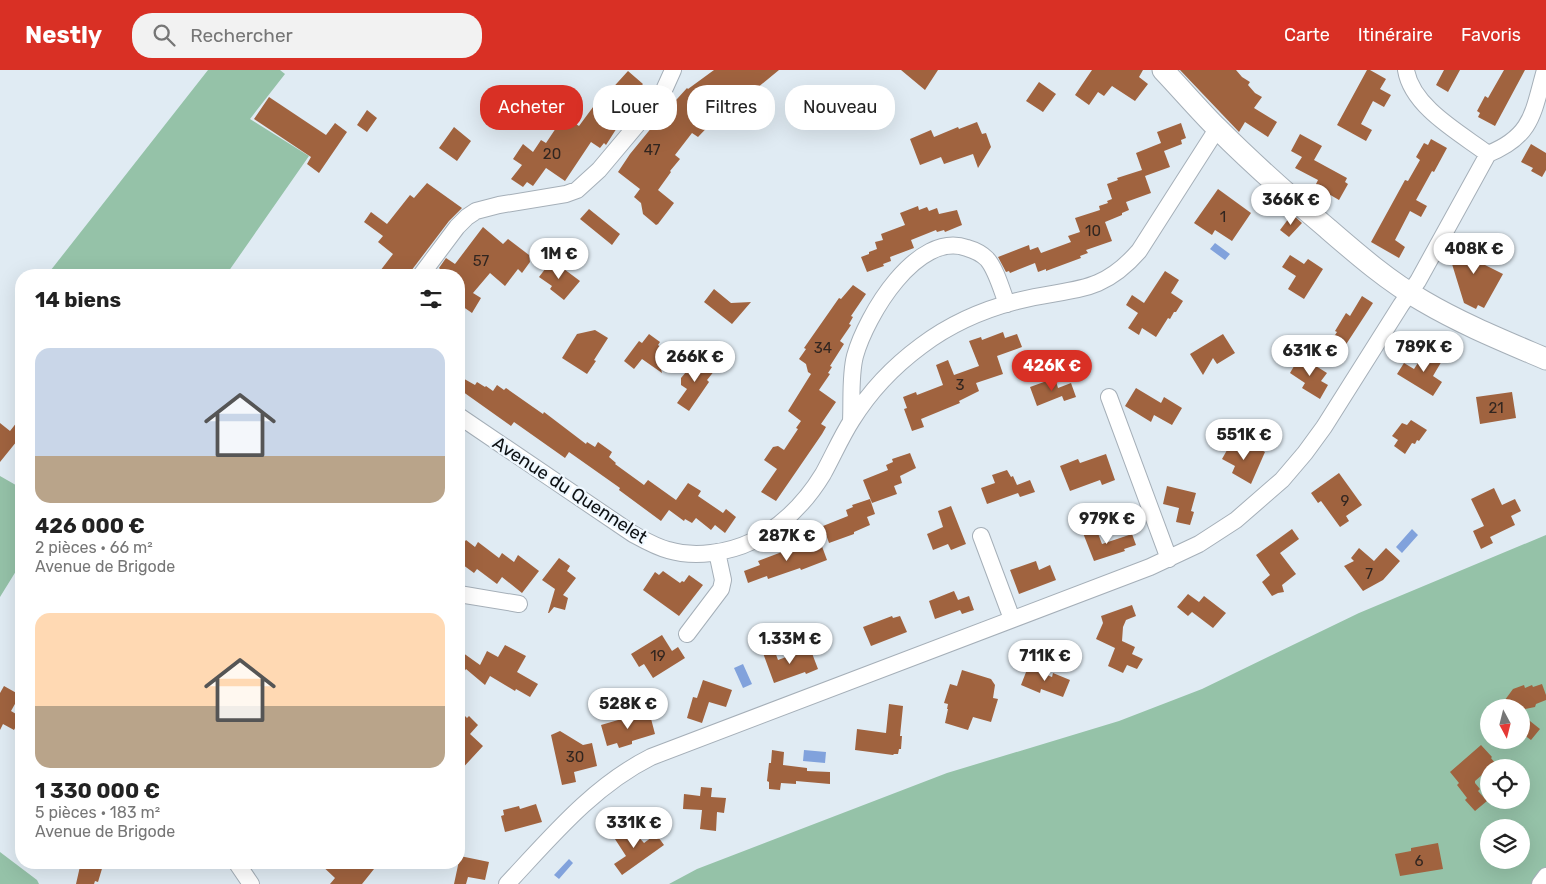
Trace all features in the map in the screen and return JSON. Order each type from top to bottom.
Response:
[{"type":"street","points":[[426,269],[457,227],[476,211],[499,205],[566,194],[577,190],[599,170],[657,101],[673,70]]},
{"type":"street","points":[[1163,70],[1217,128],[1352,250],[1394,283],[1457,320],[1492,337],[1546,359]]},
{"type":"street","points":[[1406,70],[1410,84],[1424,103],[1436,115],[1488,154]]},
{"type":"street","points":[[507,884],[583,804],[612,780],[638,763],[664,751],[1169,559],[1219,532],[1253,507],[1282,480],[1305,454],[1324,427],[1418,281],[1488,154],[1508,144],[1525,128],[1534,110],[1545,70]]},
{"type":"street","name":"Avenue du Quennelet","points":[[465,420],[640,538],[668,550],[685,553],[717,552],[738,547],[779,525],[792,514],[822,475],[852,421],[877,386],[898,364],[922,345],[965,319],[1007,304],[1083,289],[1101,283],[1127,265],[1139,251],[1217,128]]},
{"type":"street","name":"Avenue du Quennelet","points":[[852,421],[853,368],[861,338],[875,309],[890,286],[903,272],[925,254],[950,245],[961,246],[980,253],[992,266],[1007,304]]},
{"type":"street","points":[[1109,397],[1169,559]]},
{"type":"street","points":[[981,536],[1012,620]]},
{"type":"street","points":[[687,634],[721,589],[723,580],[717,552]]},
{"type":"street","points":[[465,595],[519,604]]},
{"type":"street","points":[[241,869],[251,884]]},
{"type":"street","points":[[1540,884],[1546,876]]},
{"type":"green space","points":[[208,70],[280,70],[285,74],[250,119],[309,156],[230,269],[52,269]]},
{"type":"green space","points":[[0,476],[15,485],[15,573],[0,597]]},
{"type":"green space","points":[[1546,535],[1546,884],[669,884],[697,869],[947,773],[1119,721],[1202,689],[1359,613]]},
{"type":"green space","points":[[0,852],[15,863],[15,869],[22,869],[37,880],[39,884],[0,884]]},
{"type":"water","points":[[1215,243],[1230,254],[1225,260],[1210,249]]},
{"type":"water","points":[[1412,529],[1418,535],[1402,553],[1396,547]]},
{"type":"water","points":[[743,664],[752,684],[743,688],[734,668]]},
{"type":"water","points":[[804,750],[826,752],[825,763],[803,761]]},
{"type":"water","points":[[569,859],[573,863],[559,879],[554,875]]},
{"type":"building","points":[[714,70],[779,70],[761,85],[693,85]]},
{"type":"building","points":[[901,70],[938,70],[925,90]]},
{"type":"building","points":[[1092,70],[1143,70],[1139,77],[1148,84],[1135,101],[1112,86],[1104,96],[1098,92],[1089,105],[1075,95]]},
{"type":"building","points":[[1180,70],[1236,70],[1250,82],[1248,85],[1255,93],[1262,97],[1254,108],[1277,122],[1268,137],[1245,122],[1239,132]]},
{"type":"building","points":[[1367,70],[1386,79],[1380,89],[1391,95],[1384,107],[1373,101],[1361,124],[1372,130],[1366,141],[1337,125]]},
{"type":"building","points":[[1444,70],[1460,70],[1448,92],[1436,85]]},
{"type":"building","points":[[1504,70],[1525,70],[1495,126],[1478,117],[1480,113],[1477,111],[1485,96],[1488,98]]},
{"type":"building","points":[[628,71],[643,84],[642,85],[615,85]]},
{"type":"building","points":[[1039,82],[1056,94],[1043,112],[1026,101]]},
{"type":"building","points":[[687,88],[687,130],[705,130],[698,137],[692,133],[675,155],[680,159],[658,190],[674,203],[656,225],[643,214],[641,203],[634,197],[640,189],[618,172],[650,130],[677,130],[677,99]]},
{"type":"building","points":[[269,97],[326,135],[335,123],[347,132],[319,173],[307,164],[311,157],[254,119]]},
{"type":"building","points":[[593,107],[593,130],[616,130],[606,145],[604,143],[600,148],[591,142],[565,181],[546,168],[533,186],[527,182],[523,187],[511,179],[522,165],[513,159],[523,144],[533,152],[541,140],[546,143],[555,130],[583,130],[583,121]]},
{"type":"building","points":[[367,110],[377,118],[367,132],[357,125]]},
{"type":"building","points":[[977,122],[982,134],[986,133],[991,147],[978,168],[973,154],[944,164],[941,157],[920,165],[910,139],[931,130],[934,137],[958,127],[959,129]]},
{"type":"building","points":[[1181,123],[1186,138],[1181,140],[1182,144],[1164,151],[1170,167],[1145,176],[1151,193],[1126,202],[1129,210],[1105,222],[1112,241],[1086,250],[1088,253],[1080,256],[1081,258],[1046,271],[1046,269],[1038,272],[1035,263],[1010,273],[1009,271],[1006,272],[998,257],[1029,245],[1030,250],[1038,247],[1041,253],[1071,242],[1068,236],[1080,232],[1075,218],[1100,210],[1099,206],[1108,203],[1107,201],[1112,199],[1107,184],[1118,180],[1117,178],[1142,170],[1136,153],[1161,143],[1157,132]]},
{"type":"building","points":[[454,127],[471,141],[457,161],[439,148]]},
{"type":"building","points":[[1300,134],[1322,146],[1314,160],[1347,178],[1345,182],[1348,184],[1339,200],[1315,186],[1318,180],[1295,168],[1302,157],[1291,151]]},
{"type":"building","points":[[1431,139],[1447,148],[1416,200],[1427,206],[1421,217],[1410,211],[1395,240],[1405,247],[1399,258],[1371,242],[1405,180],[1408,181],[1420,160],[1416,157],[1424,143],[1428,145]]},
{"type":"building","points":[[1531,144],[1546,153],[1546,170],[1542,177],[1531,171],[1533,168],[1521,162]]},
{"type":"building","points":[[427,183],[462,208],[449,221],[413,269],[382,269],[393,254],[378,242],[383,236],[364,222],[371,212],[387,224],[410,195],[414,198]]},
{"type":"building","points":[[1218,189],[1251,213],[1232,241],[1215,230],[1212,235],[1194,223]]},
{"type":"building","points":[[918,206],[919,210],[927,207],[929,211],[937,208],[939,214],[957,210],[962,225],[945,232],[944,230],[937,232],[936,230],[911,240],[914,248],[890,257],[891,261],[883,264],[884,266],[867,272],[861,257],[877,249],[875,242],[883,240],[881,234],[905,225],[900,213]]},
{"type":"building","points":[[589,209],[620,234],[612,245],[580,219]]},
{"type":"building","points":[[1292,214],[1302,223],[1289,237],[1280,230]]},
{"type":"building","points":[[483,227],[503,244],[508,239],[529,255],[530,262],[522,273],[518,269],[505,286],[490,273],[473,293],[481,298],[472,313],[465,308],[465,269],[439,268],[446,258],[455,264]]},
{"type":"building","points":[[1478,242],[1485,265],[1503,274],[1484,308],[1478,305],[1476,309],[1464,303],[1448,251]]},
{"type":"building","points":[[1290,255],[1304,264],[1308,259],[1323,269],[1304,299],[1288,289],[1296,276],[1282,267]]},
{"type":"building","points":[[552,260],[580,281],[564,300],[550,289],[552,286],[539,277]]},
{"type":"building","points":[[1165,271],[1179,280],[1171,293],[1183,301],[1170,319],[1168,318],[1156,337],[1142,328],[1139,335],[1128,328],[1138,313],[1126,305],[1132,295],[1144,303]]},
{"type":"building","points":[[853,285],[866,294],[851,316],[853,317],[849,324],[851,325],[840,341],[844,344],[830,366],[832,367],[828,373],[830,374],[819,390],[836,402],[821,424],[826,427],[822,434],[776,501],[761,492],[777,469],[764,460],[773,447],[778,446],[784,450],[801,421],[788,411],[811,374],[808,372],[806,364],[799,359],[806,349],[804,348],[839,298],[841,299]]},
{"type":"building","points":[[714,289],[731,303],[751,302],[732,324],[704,302]]},
{"type":"building","points":[[1362,296],[1373,303],[1345,346],[1333,338],[1337,332],[1335,331],[1346,313],[1350,316]]},
{"type":"building","points":[[595,330],[608,338],[587,374],[562,358],[577,334]]},
{"type":"building","points":[[1003,332],[1005,338],[1017,334],[1022,347],[997,356],[1003,374],[976,383],[979,391],[959,401],[960,403],[921,419],[924,427],[912,431],[904,409],[907,408],[903,397],[916,392],[917,395],[943,385],[936,365],[948,360],[954,375],[979,366],[969,341],[981,337],[982,340]]},
{"type":"building","points":[[649,334],[660,342],[658,345],[666,351],[659,360],[662,373],[642,359],[634,369],[624,361],[639,341],[642,343]]},
{"type":"building","points":[[1223,334],[1235,353],[1217,364],[1213,358],[1203,375],[1190,354]]},
{"type":"building","points":[[1427,349],[1443,359],[1433,376],[1442,382],[1433,396],[1397,374],[1404,363],[1414,369]]},
{"type":"building","points":[[1300,356],[1327,373],[1321,381],[1328,385],[1320,399],[1302,388],[1305,383],[1290,373]]},
{"type":"building","points":[[700,358],[715,370],[689,411],[677,403],[687,389],[681,385],[681,378],[686,372],[690,371]]},
{"type":"building","points":[[1055,378],[1058,388],[1071,383],[1076,397],[1064,401],[1062,396],[1037,406],[1030,387]]},
{"type":"building","points":[[465,379],[475,385],[477,382],[493,391],[497,385],[504,390],[506,388],[543,414],[544,412],[586,444],[587,442],[595,447],[598,442],[612,452],[609,457],[615,464],[644,485],[648,480],[676,500],[688,483],[701,491],[698,496],[723,513],[726,509],[736,517],[725,533],[715,525],[711,530],[696,518],[692,523],[685,519],[684,521],[669,510],[661,521],[619,490],[620,488],[569,452],[565,458],[514,422],[511,426],[465,393]]},
{"type":"building","points":[[1136,388],[1161,403],[1164,397],[1182,408],[1172,425],[1154,415],[1151,422],[1125,406]]},
{"type":"building","points":[[1512,392],[1516,418],[1480,424],[1476,397]]},
{"type":"building","points":[[1411,420],[1427,430],[1419,441],[1417,440],[1415,444],[1412,443],[1405,454],[1394,446],[1398,440],[1392,436],[1402,423],[1407,425]]},
{"type":"building","points":[[0,423],[10,431],[15,425],[15,443],[0,462]]},
{"type":"building","points":[[1231,443],[1245,450],[1249,443],[1265,452],[1251,484],[1232,473],[1235,466],[1222,459]]},
{"type":"building","points":[[910,453],[916,468],[900,476],[902,483],[894,486],[897,494],[872,503],[863,480],[888,470],[886,465],[893,462],[892,459]]},
{"type":"building","points":[[1106,454],[1115,480],[1102,485],[1100,480],[1070,491],[1060,466],[1078,459],[1080,463]]},
{"type":"building","points":[[1007,470],[1011,477],[1013,476],[1017,485],[1030,480],[1035,492],[1020,497],[1018,493],[987,504],[981,488],[995,483],[992,475]]},
{"type":"building","points":[[1339,473],[1362,505],[1346,516],[1349,521],[1340,527],[1321,501],[1318,503],[1311,493]]},
{"type":"building","points":[[1167,486],[1196,493],[1191,511],[1194,512],[1190,525],[1176,522],[1179,508],[1163,504]]},
{"type":"building","points":[[1494,488],[1502,505],[1515,499],[1521,511],[1511,516],[1515,525],[1490,537],[1493,543],[1481,549],[1473,531],[1484,526],[1471,499]]},
{"type":"building","points":[[870,499],[875,514],[867,517],[870,525],[854,532],[854,534],[829,543],[823,526],[848,516],[846,510],[853,507],[852,505]]},
{"type":"building","points":[[951,506],[966,544],[951,550],[948,544],[933,550],[927,534],[943,527],[938,511]]},
{"type":"building","points":[[1096,528],[1102,544],[1132,534],[1136,545],[1124,549],[1125,551],[1094,561],[1083,533]]},
{"type":"building","points":[[1292,529],[1299,539],[1280,553],[1296,574],[1282,585],[1284,592],[1272,596],[1262,582],[1270,575],[1256,555]]},
{"type":"building","points":[[466,540],[475,547],[478,542],[499,558],[502,553],[514,562],[518,555],[539,571],[522,593],[502,577],[497,584],[477,569],[474,573],[465,566]]},
{"type":"building","points":[[820,541],[827,560],[801,570],[800,568],[768,579],[767,576],[748,583],[744,571],[760,565],[758,561],[795,547],[795,549]]},
{"type":"building","points":[[1359,548],[1374,561],[1386,548],[1400,561],[1383,580],[1363,591],[1344,566],[1354,561],[1351,558]]},
{"type":"building","points":[[559,558],[570,566],[567,571],[576,578],[563,595],[568,598],[565,610],[554,607],[548,613],[555,589],[542,580]]},
{"type":"building","points":[[1036,561],[1039,570],[1050,565],[1056,580],[1019,594],[1010,570]]},
{"type":"building","points":[[663,571],[680,583],[684,582],[689,575],[703,585],[679,616],[643,590],[655,572],[659,575]]},
{"type":"building","points":[[954,591],[958,600],[969,596],[974,610],[962,614],[960,610],[935,619],[929,601]]},
{"type":"building","points":[[1188,594],[1199,602],[1204,596],[1226,613],[1213,628],[1192,612],[1188,616],[1177,607]]},
{"type":"building","points":[[1132,605],[1136,616],[1126,620],[1123,627],[1122,641],[1135,647],[1132,654],[1143,659],[1137,669],[1127,665],[1123,673],[1108,666],[1115,648],[1096,639],[1103,623],[1101,616]]},
{"type":"building","points":[[892,616],[893,618],[900,616],[907,632],[871,646],[863,627]]},
{"type":"building","points":[[662,635],[672,651],[678,647],[685,658],[653,678],[644,664],[639,667],[631,654]]},
{"type":"building","points":[[505,645],[526,656],[517,672],[538,684],[530,697],[516,689],[515,691],[490,676],[485,685],[466,669],[465,670],[465,654],[480,665],[487,651],[498,657]]},
{"type":"building","points":[[810,648],[818,669],[774,683],[763,653],[774,649],[778,660]]},
{"type":"building","points":[[1028,667],[1052,677],[1053,673],[1070,680],[1063,697],[1041,689],[1040,693],[1021,685]]},
{"type":"building","points":[[962,670],[991,679],[995,685],[993,698],[998,699],[991,722],[973,717],[968,730],[945,723],[948,704],[944,703],[950,684],[957,686]]},
{"type":"building","points":[[703,680],[732,690],[726,707],[709,702],[702,723],[687,718],[693,697],[697,698]]},
{"type":"building","points":[[1542,684],[1546,695],[1546,700],[1536,704],[1535,707],[1530,708],[1530,699],[1506,699],[1513,689],[1524,685],[1525,688],[1532,685],[1533,687]]},
{"type":"building","points":[[4,686],[15,692],[15,704],[11,711],[15,713],[14,730],[3,724],[0,730],[0,693]]},
{"type":"building","points":[[889,704],[903,706],[900,736],[902,736],[901,749],[899,749],[898,754],[855,750],[857,729],[886,733]]},
{"type":"building","points":[[649,711],[655,734],[632,741],[632,744],[619,748],[617,743],[607,746],[601,725]]},
{"type":"building","points":[[465,716],[467,718],[469,716],[478,725],[470,734],[483,746],[465,766]]},
{"type":"building","points":[[1530,721],[1540,729],[1530,739]]},
{"type":"building","points":[[560,731],[583,745],[592,743],[597,766],[574,772],[576,782],[562,785],[551,735]]},
{"type":"building","points":[[1480,746],[1480,749],[1485,749],[1492,757],[1492,759],[1480,759],[1480,777],[1475,783],[1480,789],[1478,791],[1480,793],[1480,807],[1475,811],[1465,800],[1467,798],[1457,785],[1459,783],[1450,772]]},
{"type":"building","points":[[772,750],[784,752],[783,765],[807,768],[807,771],[830,772],[830,784],[796,781],[796,784],[781,783],[780,790],[769,789],[769,782],[767,781]]},
{"type":"building","points":[[701,787],[712,788],[711,797],[726,798],[724,813],[717,812],[716,831],[700,829],[702,810],[683,809],[684,794],[700,796]]},
{"type":"building","points":[[536,804],[542,822],[505,832],[501,816],[504,815],[503,810],[519,806],[520,809]]},
{"type":"building","points":[[628,825],[644,843],[656,834],[664,845],[622,875],[614,864],[626,856],[613,836]]},
{"type":"building","points":[[1438,843],[1443,869],[1400,876],[1395,854],[1411,851],[1411,848]]},
{"type":"building","points":[[465,857],[489,862],[485,880],[468,877],[466,884],[454,884],[457,869],[465,869]]},
{"type":"building","points":[[79,869],[102,869],[98,882],[95,881],[94,884],[76,884]]},
{"type":"building","points":[[325,869],[374,869],[362,884],[330,884],[335,878]]}]
